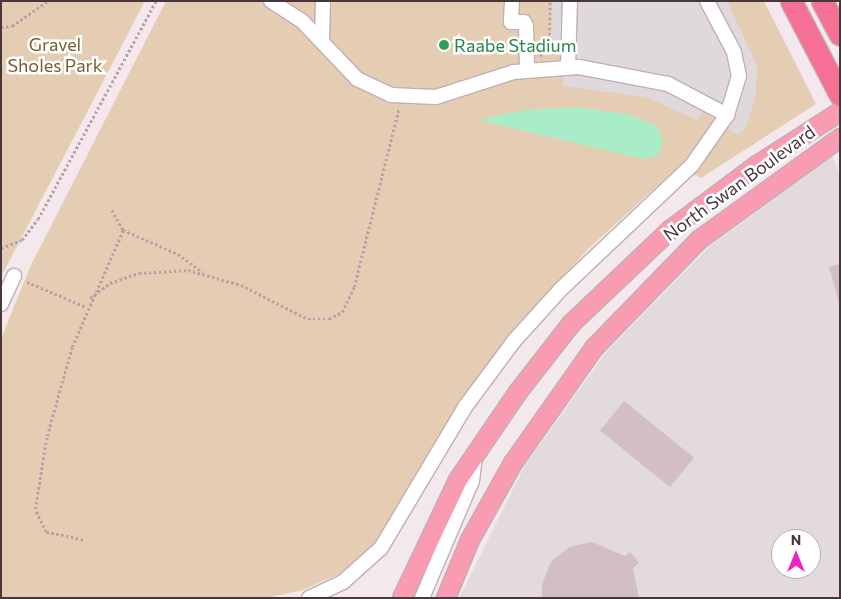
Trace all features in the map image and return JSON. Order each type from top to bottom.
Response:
[{"type":"highway","points":[[791,1],[840,95]]},
{"type":"highway","points":[[822,1],[840,35]]},
{"type":"main road","name":"North Swan Boulevard","points":[[402,598],[458,480],[572,324],[620,274],[717,193],[840,112]]},
{"type":"main road","name":"North Swan Boulevard","points":[[446,598],[470,540],[513,463],[594,348],[699,240],[834,141]]},
{"type":"street","points":[[271,1],[322,41],[357,79],[402,98],[436,97],[527,64],[622,72],[668,84],[727,115]]},
{"type":"street","points":[[322,41],[323,1]]},
{"type":"street","points":[[512,1],[511,22],[524,22],[526,26],[527,64]]},
{"type":"street","points":[[568,67],[570,1]]},
{"type":"street","points":[[309,598],[344,582],[381,548],[465,408],[514,340],[561,289],[692,165],[727,115],[739,76],[734,52],[708,1]]},
{"type":"street","points":[[1,304],[14,276]]},
{"type":"street","points":[[422,598],[472,480],[476,454]]},
{"type":"path","points":[[1,27],[12,26],[38,3],[48,1]]},
{"type":"path","points":[[1,248],[22,240],[38,219],[156,1]]},
{"type":"path","points":[[527,64],[547,51],[550,1]]},
{"type":"path","points":[[90,298],[110,283],[139,273],[204,273],[241,285],[308,319],[329,319],[342,312],[354,287],[402,98]]},
{"type":"path","points":[[112,210],[123,230],[178,254],[204,273]]},
{"type":"path","points":[[83,540],[46,532],[35,509],[48,436],[86,307],[123,230]]},
{"type":"path","points":[[14,276],[86,307]]},
{"type":"shaded area","points":[[552,1],[727,1],[757,66],[756,95],[746,127],[738,135],[703,112],[697,120],[646,97],[563,86],[563,46],[551,45]]},
{"type":"shaded area","points":[[575,107],[627,114],[657,126],[663,142],[658,156],[643,159],[479,120],[518,111]]},
{"type":"shaded area","points":[[833,156],[840,178],[840,598],[459,598],[525,465],[607,351],[709,247]]},
{"type":"green space","name":"Gravel Sholes Park","points":[[1,1],[145,1],[1,277]]},
{"type":"green space","points":[[166,1],[764,1],[816,104],[701,178],[679,166],[588,249],[500,347],[440,433],[384,531],[371,548],[339,574],[303,590],[266,598],[1,598],[1,339],[30,267]]},
{"type":"building","points":[[840,264],[840,303],[839,303],[829,267]]},
{"type":"building","points":[[624,401],[694,458],[670,487],[600,431]]},
{"type":"building","points":[[592,542],[625,556],[630,552],[639,563],[633,568],[639,598],[542,598],[542,584],[551,562],[569,547]]},
{"type":"place","name":"Raabe Stadium","points":[[444,45]]}]
